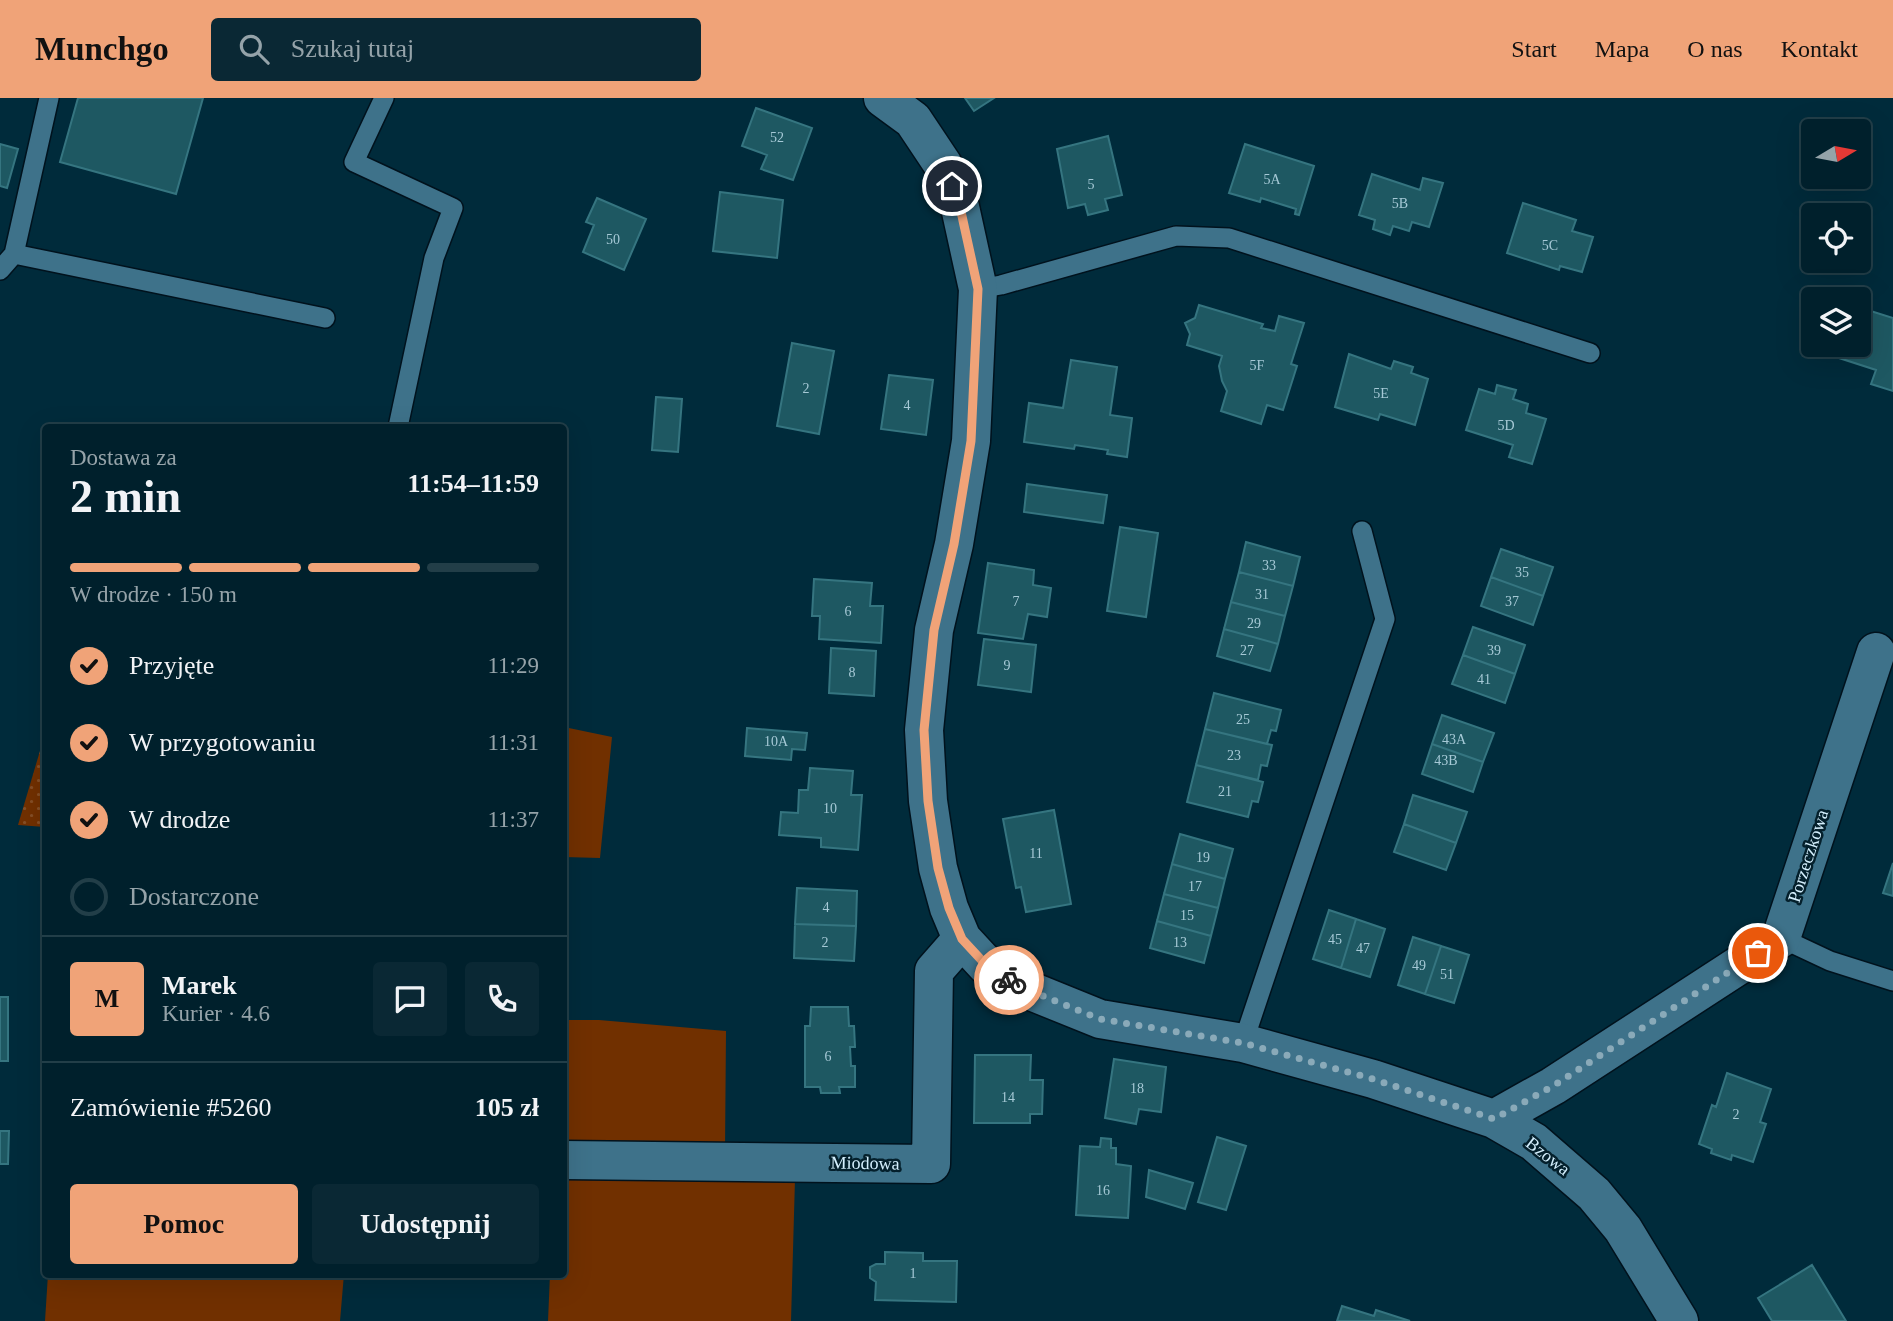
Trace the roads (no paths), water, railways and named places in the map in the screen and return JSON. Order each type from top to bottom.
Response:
[{"type":"street","name":"Bzowa","points":[[883,98],[913,120],[943,165],[960,207],[978,289],[971,441],[954,544],[934,630],[924,730],[928,801],[938,868],[949,908],[962,939],[986,965],[1021,987],[1100,1019],[1243,1043],[1373,1079],[1494,1119],[1534,1142],[1594,1194],[1623,1229],[1679,1321]]},
{"type":"street","name":"Porzeczkowa","points":[[1781,938],[1876,652]]},
{"type":"street","points":[[1494,1119],[1553,1086],[1781,938]]},
{"type":"street","name":"Miodowa","points":[[567,1160],[931,1164],[934,971],[962,939]]},
{"type":"lane","points":[[0,270],[14,254],[49,98]]},
{"type":"lane","points":[[384,98],[354,162],[453,208],[435,258],[399,424]]},
{"type":"lane","points":[[978,289],[1176,236],[1229,238],[1590,353]]},
{"type":"lane","points":[[14,254],[325,318]]},
{"type":"lane","points":[[1243,1043],[1385,619],[1363,531]]},
{"type":"lane","points":[[1781,938],[1830,961],[1893,981]]}]
